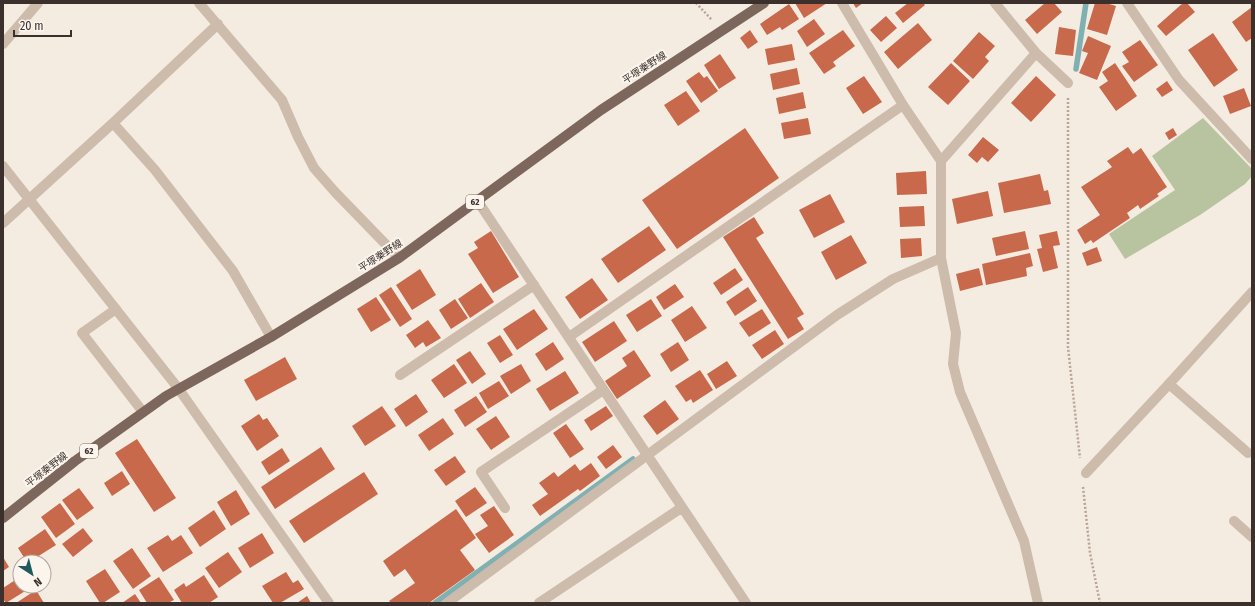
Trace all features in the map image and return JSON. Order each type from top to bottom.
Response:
[{"type":"main road","name":"平塚秦野線","points":[[3,518],[75,461],[178,388],[271,337],[399,258],[601,110],[764,3]]},
{"type":"street","points":[[3,44],[38,3]]},
{"type":"street","points":[[199,3],[282,100],[298,137],[314,168],[335,192],[399,258]]},
{"type":"street","points":[[842,3],[903,104],[941,161],[941,258],[956,333],[954,364],[960,392],[1024,542],[1038,603]]},
{"type":"street","points":[[995,3],[1036,53],[1068,83]]},
{"type":"street","points":[[1127,3],[1179,80],[1252,159]]},
{"type":"street","points":[[3,223],[218,24]]},
{"type":"street","points":[[941,161],[1036,53]]},
{"type":"street","points":[[569,337],[903,104]]},
{"type":"street","points":[[112,123],[155,170],[232,271],[271,337]]},
{"type":"street","points":[[3,166],[178,388],[329,603]]},
{"type":"street","points":[[477,200],[569,337],[646,456],[746,603]]},
{"type":"street","points":[[447,603],[837,316],[893,280],[941,258]]},
{"type":"street","points":[[400,375],[534,285]]},
{"type":"street","points":[[1086,473],[1252,292]]},
{"type":"street","points":[[116,309],[82,333],[143,412]]},
{"type":"street","points":[[1169,384],[1248,453]]},
{"type":"street","points":[[505,508],[481,472],[603,390]]},
{"type":"street","points":[[539,603],[681,508]]},
{"type":"street","points":[[1234,521],[1252,537]]},
{"type":"path","points":[[696,3],[722,30]]},
{"type":"path","points":[[1068,83],[1068,347],[1080,462]]},
{"type":"path","points":[[1082,484],[1090,553],[1100,603]]},
{"type":"green space","points":[[1203,118],[1252,169],[1252,176],[1245,184],[1200,215],[1125,259],[1109,234],[1175,190],[1152,156]]},
{"type":"building","points":[[795,3],[827,3],[804,18]]},
{"type":"building","points":[[853,3],[863,3],[856,8]]},
{"type":"building","points":[[908,3],[923,3],[925,5],[903,23],[895,13]]},
{"type":"building","points":[[1045,3],[1054,3],[1062,12],[1037,34],[1025,20]]},
{"type":"building","points":[[1095,3],[1106,3],[1116,6],[1107,35],[1087,29]]},
{"type":"building","points":[[1183,3],[1187,3],[1195,12],[1166,36],[1157,26]]},
{"type":"building","points":[[789,4],[799,19],[782,30],[780,27],[767,35],[760,24]]},
{"type":"building","points":[[1252,7],[1252,38],[1246,42],[1232,22]]},
{"type":"building","points":[[886,16],[897,28],[881,42],[870,30]]},
{"type":"building","points":[[814,19],[825,34],[807,47],[797,31]]},
{"type":"building","points":[[918,23],[932,40],[898,69],[884,52]]},
{"type":"building","points":[[1059,27],[1076,30],[1073,56],[1055,54]]},
{"type":"building","points":[[750,30],[758,42],[748,49],[740,38]]},
{"type":"building","points":[[843,30],[855,46],[833,62],[836,66],[824,74],[809,53]]},
{"type":"building","points":[[979,32],[995,46],[985,57],[989,61],[973,79],[953,61]]},
{"type":"building","points":[[1213,33],[1238,70],[1214,87],[1188,50]]},
{"type":"building","points":[[1088,36],[1111,46],[1097,80],[1079,73],[1088,53],[1082,51]]},
{"type":"building","points":[[1140,40],[1158,65],[1134,82],[1122,66],[1129,62],[1122,52]]},
{"type":"building","points":[[792,44],[795,60],[768,65],[765,49]]},
{"type":"building","points":[[720,54],[736,78],[719,89],[704,65]]},
{"type":"building","points":[[951,63],[970,81],[948,105],[928,87]]},
{"type":"building","points":[[1115,63],[1137,96],[1116,111],[1099,87],[1108,81],[1102,72]]},
{"type":"building","points":[[797,68],[800,84],[773,90],[770,74]]},
{"type":"building","points":[[699,72],[704,78],[707,76],[718,91],[701,103],[686,81]]},
{"type":"building","points":[[864,76],[882,102],[863,114],[846,88]]},
{"type":"building","points":[[1036,76],[1056,95],[1031,122],[1011,103]]},
{"type":"building","points":[[1167,81],[1173,90],[1162,97],[1156,89]]},
{"type":"building","points":[[1244,88],[1251,106],[1230,114],[1223,96]]},
{"type":"building","points":[[686,91],[700,111],[678,126],[664,105]]},
{"type":"building","points":[[803,92],[806,108],[779,114],[776,98]]},
{"type":"building","points":[[808,118],[811,134],[784,139],[781,123]]},
{"type":"building","points":[[745,128],[779,178],[677,249],[642,200]]},
{"type":"building","points":[[1173,128],[1177,135],[1169,140],[1165,133]]},
{"type":"building","points":[[983,137],[999,150],[988,162],[982,157],[977,163],[968,155]]},
{"type":"building","points":[[1128,147],[1133,154],[1141,148],[1167,187],[1157,194],[1159,196],[1140,209],[1138,205],[1127,213],[1130,218],[1093,243],[1091,240],[1085,244],[1077,230],[1100,215],[1081,187],[1112,167],[1107,161]]},
{"type":"building","points":[[926,171],[927,194],[897,195],[896,173]]},
{"type":"building","points":[[1040,174],[1044,191],[1048,190],[1051,204],[1004,213],[998,183]]},
{"type":"building","points":[[988,191],[993,216],[957,224],[952,199]]},
{"type":"building","points":[[830,194],[845,222],[814,238],[799,210]]},
{"type":"building","points":[[924,206],[925,226],[900,227],[899,207]]},
{"type":"building","points":[[754,217],[764,233],[756,238],[804,314],[797,318],[804,329],[788,339],[723,237]]},
{"type":"building","points":[[649,226],[666,250],[618,283],[601,259]]},
{"type":"building","points":[[491,231],[519,277],[493,293],[468,254],[478,248],[474,242]]},
{"type":"building","points":[[1025,231],[1029,249],[996,256],[992,238]]},
{"type":"building","points":[[1057,231],[1060,245],[1053,246],[1058,268],[1043,272],[1037,249],[1042,248],[1039,235]]},
{"type":"building","points":[[851,235],[867,263],[836,280],[821,252]]},
{"type":"building","points":[[921,238],[922,256],[901,258],[900,239]]},
{"type":"building","points":[[1097,247],[1102,261],[1087,266],[1082,253]]},
{"type":"building","points":[[1030,253],[1033,266],[1026,268],[1027,276],[986,285],[982,264]]},
{"type":"building","points":[[735,268],[743,280],[721,295],[713,283]]},
{"type":"building","points":[[979,268],[983,285],[960,291],[956,274]]},
{"type":"building","points":[[420,269],[436,295],[412,310],[396,285]]},
{"type":"building","points":[[592,278],[608,300],[580,319],[565,297]]},
{"type":"building","points":[[481,283],[494,302],[470,318],[458,299]]},
{"type":"building","points":[[675,284],[684,297],[664,310],[656,297]]},
{"type":"building","points":[[391,287],[412,319],[400,327],[379,295]]},
{"type":"building","points":[[748,287],[757,301],[735,316],[726,302]]},
{"type":"building","points":[[376,297],[391,320],[371,332],[357,309]]},
{"type":"building","points":[[455,299],[468,318],[451,329],[439,310]]},
{"type":"building","points":[[651,299],[662,316],[637,332],[626,315]]},
{"type":"building","points":[[692,306],[707,328],[685,342],[671,320]]},
{"type":"building","points":[[534,309],[548,329],[517,350],[503,329]]},
{"type":"building","points":[[762,309],[771,323],[749,337],[739,323]]},
{"type":"building","points":[[428,320],[441,338],[426,347],[423,342],[415,348],[406,335]]},
{"type":"building","points":[[614,321],[627,341],[595,362],[582,342]]},
{"type":"building","points":[[775,330],[784,344],[762,359],[752,345]]},
{"type":"building","points":[[500,335],[513,355],[500,363],[487,343]]},
{"type":"building","points":[[553,342],[564,359],[546,371],[535,354]]},
{"type":"building","points":[[678,342],[689,360],[671,372],[660,354]]},
{"type":"building","points":[[634,350],[651,376],[617,399],[605,381],[627,366],[622,358]]},
{"type":"building","points":[[470,351],[486,374],[472,384],[456,360]]},
{"type":"building","points":[[285,357],[297,379],[256,401],[244,380]]},
{"type":"building","points":[[727,361],[737,376],[716,389],[707,374]]},
{"type":"building","points":[[454,364],[467,383],[444,398],[431,380]]},
{"type":"building","points":[[521,364],[531,381],[511,394],[500,376]]},
{"type":"building","points":[[700,370],[713,390],[693,403],[691,399],[686,402],[675,386]]},
{"type":"building","points":[[565,371],[579,393],[550,411],[536,389]]},
{"type":"building","points":[[499,381],[509,396],[488,409],[479,393]]},
{"type":"building","points":[[416,394],[428,412],[406,427],[394,409]]},
{"type":"building","points":[[476,396],[487,412],[465,427],[454,410]]},
{"type":"building","points":[[665,400],[679,419],[657,435],[643,416]]},
{"type":"building","points":[[382,406],[396,426],[365,446],[352,426]]},
{"type":"building","points":[[606,406],[613,416],[591,431],[584,420]]},
{"type":"building","points":[[259,414],[263,420],[267,418],[279,436],[257,451],[241,426]]},
{"type":"building","points":[[496,416],[510,437],[491,450],[476,429]]},
{"type":"building","points":[[443,418],[454,434],[429,451],[418,435]]},
{"type":"building","points":[[566,424],[584,449],[570,458],[553,433]]},
{"type":"building","points":[[137,439],[176,498],[154,512],[115,453]]},
{"type":"building","points":[[613,445],[622,457],[606,469],[597,457]]},
{"type":"building","points":[[321,447],[335,469],[275,509],[261,487]]},
{"type":"building","points":[[282,448],[290,461],[269,475],[261,462]]},
{"type":"building","points":[[455,456],[466,472],[446,486],[434,470]]},
{"type":"building","points":[[591,463],[600,476],[580,491],[578,489],[540,516],[532,505],[548,494],[539,483],[554,472],[558,477],[575,464],[580,471]]},
{"type":"building","points":[[122,471],[130,484],[112,496],[104,483]]},
{"type":"building","points":[[364,472],[378,494],[304,543],[289,521]]},
{"type":"building","points":[[475,487],[487,503],[466,517],[455,501]]},
{"type":"building","points":[[79,488],[94,508],[77,520],[62,500]]},
{"type":"building","points":[[236,490],[250,514],[231,526],[217,502]]},
{"type":"building","points":[[60,503],[75,524],[56,538],[41,517]]},
{"type":"building","points":[[494,506],[514,535],[489,553],[475,534],[488,526],[480,515]]},
{"type":"building","points":[[456,509],[476,538],[460,550],[475,570],[429,603],[391,603],[389,601],[415,583],[405,569],[394,577],[383,561]]},
{"type":"building","points":[[214,510],[226,529],[200,547],[188,528]]},
{"type":"building","points":[[83,528],[93,541],[73,557],[62,544]]},
{"type":"building","points":[[45,529],[56,545],[42,554],[22,554],[18,548]]},
{"type":"building","points":[[262,533],[274,553],[250,568],[238,548]]},
{"type":"building","points":[[168,535],[172,541],[181,535],[193,553],[163,572],[147,548]]},
{"type":"building","points":[[132,548],[151,576],[133,589],[113,561]]},
{"type":"building","points":[[228,552],[242,572],[219,588],[205,568]]},
{"type":"building","points":[[3,557],[9,567],[3,571]]},
{"type":"building","points":[[105,569],[120,592],[103,603],[100,603],[86,581]]},
{"type":"building","points":[[286,572],[293,583],[298,580],[304,589],[280,603],[273,603],[262,586]]},
{"type":"building","points":[[204,575],[218,597],[209,603],[182,603],[174,590],[184,583],[186,587]]},
{"type":"building","points":[[159,577],[174,600],[168,603],[147,603],[139,590]]},
{"type":"building","points":[[12,582],[12,594],[20,594],[6,603],[3,599],[3,588]]},
{"type":"building","points":[[30,594],[38,594],[44,603],[16,603]]},
{"type":"building","points":[[135,594],[141,603],[122,603]]},
{"type":"building","points":[[307,596],[311,603],[297,603]]},
{"type":"waterway","points":[[1076,69],[1086,3]]},
{"type":"waterway","points":[[435,603],[633,459]]}]
